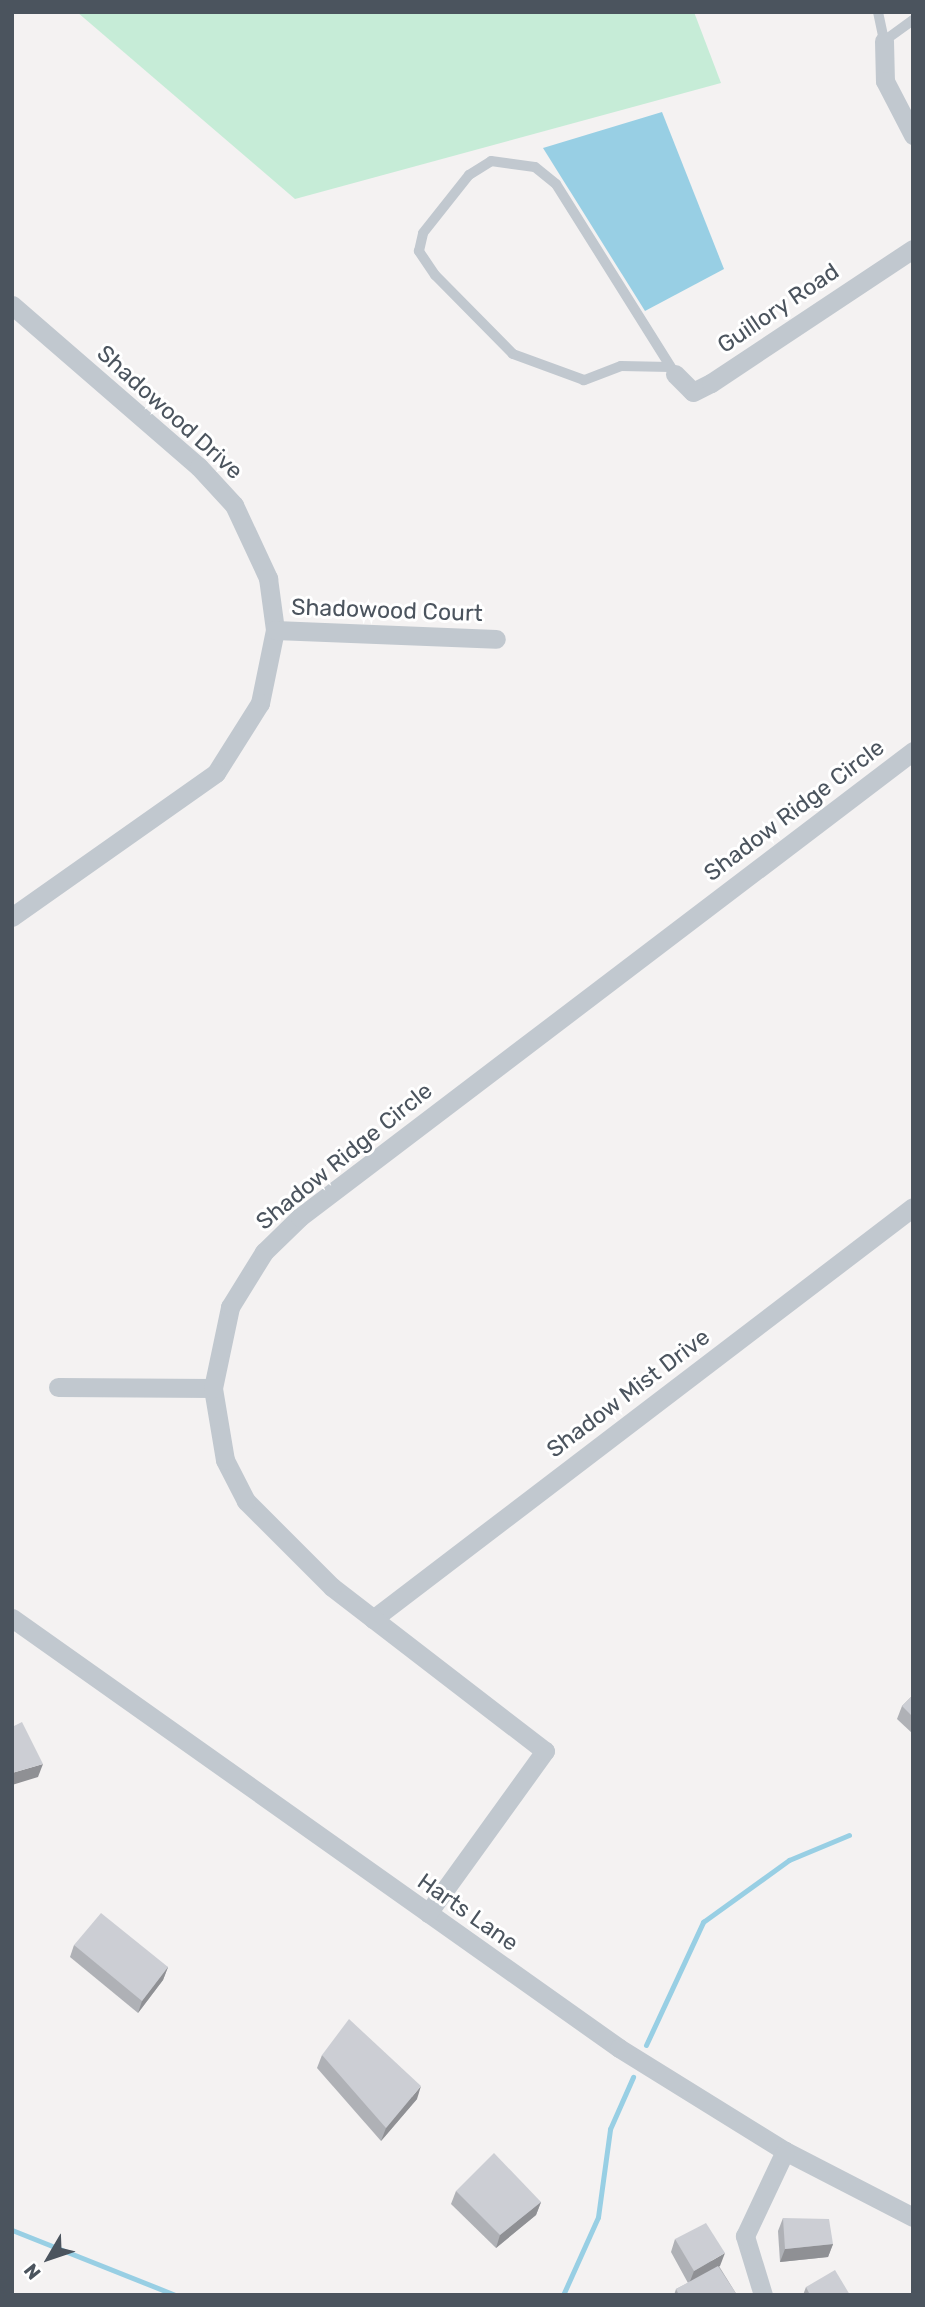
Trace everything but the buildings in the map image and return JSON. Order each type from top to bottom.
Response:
[{"type":"street","points":[[884,41],[885,80],[913,135]]},
{"type":"street","name":"Guillory Road","points":[[672,370],[693,393],[913,249]]},
{"type":"street","name":"Shadowood Drive","points":[[12,305],[199,467],[233,505],[268,578],[275,630],[260,702],[216,772],[12,917]]},
{"type":"street","name":"Shadowood Court","points":[[275,630],[496,639]]},
{"type":"street","name":"Shadow Ridge Circle","points":[[428,1913],[545,1751],[291,1553],[246,1501],[225,1460],[213,1388],[230,1307],[278,1237],[913,751]]},
{"type":"street","name":"Shadow Mist Drive","points":[[373,1619],[913,1207]]},
{"type":"street","points":[[58,1387],[213,1388]]},
{"type":"street","name":"Harts Lane","points":[[12,1618],[619,2048],[785,2151],[913,2217]]},
{"type":"street","points":[[763,2295],[745,2236],[785,2151]]},
{"type":"lane","points":[[878,12],[884,41],[913,20]]},
{"type":"lane","points":[[501,159],[535,167],[556,184],[672,370],[621,366],[584,380],[513,354],[435,275],[419,251],[423,233],[478,168],[501,159]]},
{"type":"green space","points":[[77,12],[694,12],[721,83],[295,199]]},
{"type":"water","points":[[662,112],[724,269],[645,311],[543,148]]},
{"type":"waterway","points":[[646,2045],[703,1922],[789,1860],[849,1835]]},
{"type":"waterway","points":[[563,2295],[598,2217],[610,2129],[633,2077]]},
{"type":"waterway","points":[[12,2230],[175,2295]]}]
